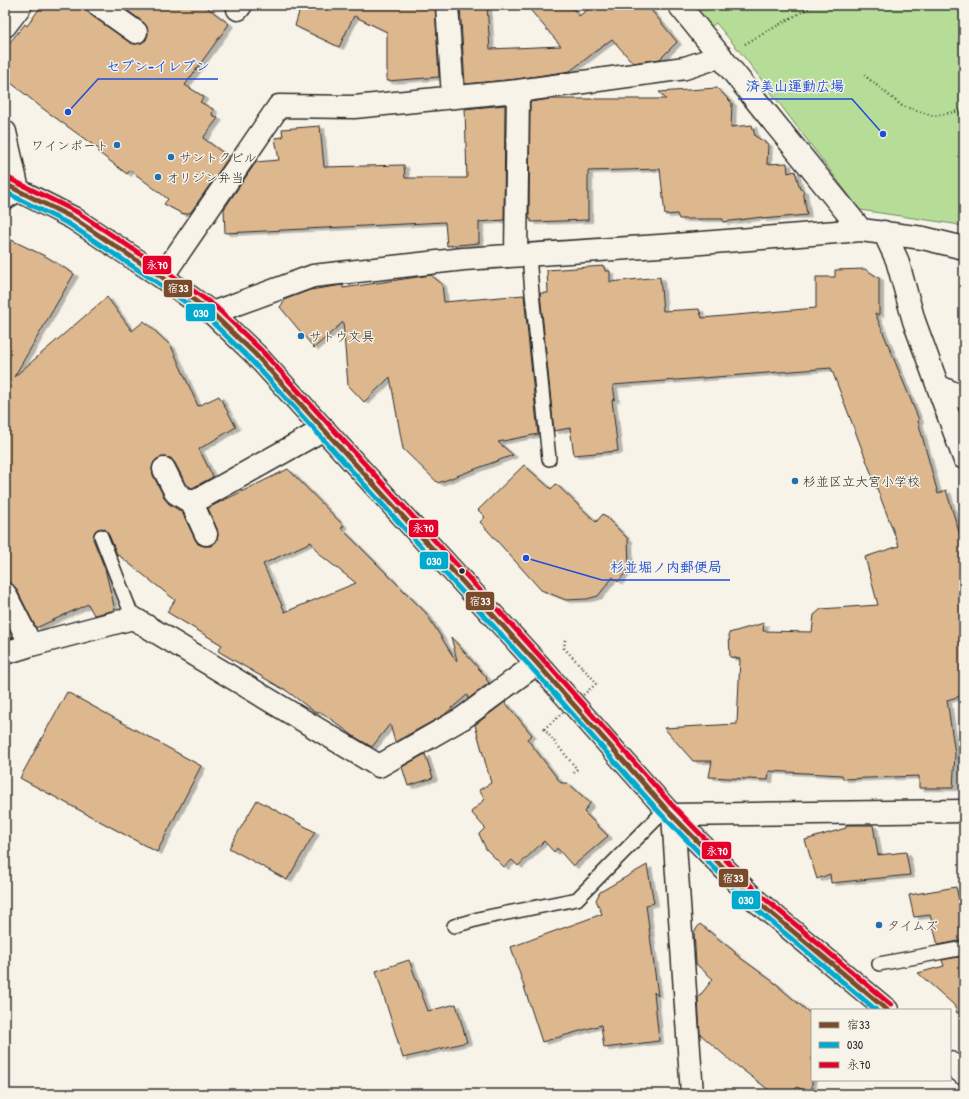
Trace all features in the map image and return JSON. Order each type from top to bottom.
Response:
[{"type":"street","points":[[5,26],[21,5]]},
{"type":"street","points":[[98,5],[136,32]]},
{"type":"street","points":[[447,5],[453,97]]},
{"type":"street","points":[[679,5],[861,230]]},
{"type":"street","points":[[162,277],[279,106],[354,107],[518,91],[685,68],[721,56]]},
{"type":"street","points":[[518,91],[522,255]]},
{"type":"street","points":[[5,132],[10,191],[73,218],[162,277],[212,313],[255,354],[669,812],[753,898],[886,1009]]},
{"type":"street","points":[[212,313],[313,276],[456,260],[689,244],[861,230],[923,238],[964,248]]},
{"type":"street","points":[[884,232],[897,260],[914,321],[964,458]]},
{"type":"street","points":[[938,386],[964,398]]},
{"type":"street","points":[[192,503],[324,430]]},
{"type":"street","points":[[164,469],[176,493],[192,503],[206,534]]},
{"type":"street","points":[[5,594],[31,645]]},
{"type":"street","points":[[5,653],[133,618],[378,766],[463,718],[536,664]]},
{"type":"street","points":[[669,812],[964,811]]},
{"type":"street","points":[[669,812],[692,1094]]},
{"type":"street","points":[[951,1064],[964,1074]]},
{"type":"lane","points":[[522,255],[532,293],[549,459]]},
{"type":"lane","points":[[101,536],[133,618]]},
{"type":"lane","points":[[454,926],[482,918],[577,899],[669,812]]},
{"type":"lane","points":[[879,964],[964,948]]},
{"type":"path","points":[[721,56],[814,5]]},
{"type":"path","points":[[864,76],[902,106],[934,116],[959,111],[964,113]]},
{"type":"path","points":[[565,640],[564,648],[597,683],[544,729],[577,769],[574,773]]},
{"type":"green space","points":[[664,5],[964,5],[964,227],[954,224],[860,210],[745,58],[716,23],[694,38]]},
{"type":"building","points":[[42,5],[86,5],[87,11],[91,15],[134,44],[141,43],[146,40],[148,34],[147,27],[143,22],[120,5],[204,5],[229,24],[185,85],[204,97],[200,102],[213,109],[212,115],[218,118],[203,138],[229,157],[191,212],[186,214],[181,213],[164,204],[168,199],[130,170],[127,174],[98,152],[100,150],[42,108],[5,78],[5,48],[25,24],[27,26]]},
{"type":"building","points":[[301,5],[435,5],[439,77],[387,81],[387,32],[354,16],[339,47],[295,26]]},
{"type":"building","points":[[460,5],[487,5],[490,49],[561,46],[526,5],[570,5],[579,16],[594,5],[647,5],[677,42],[660,59],[633,63],[612,39],[570,71],[517,79],[465,84]]},
{"type":"building","points":[[717,88],[732,103],[731,127],[752,125],[755,136],[768,144],[767,164],[787,163],[788,173],[795,171],[800,189],[803,190],[807,215],[762,219],[762,217],[723,222],[723,219],[679,219],[677,214],[665,215],[660,169],[588,171],[588,220],[531,222],[531,219],[529,219],[530,102],[550,99],[666,99],[659,92]]},
{"type":"building","points":[[505,105],[504,220],[479,222],[479,243],[447,246],[445,222],[225,233],[224,209],[256,162],[279,160],[275,138],[283,137],[282,129],[320,126],[324,167],[404,165],[405,178],[467,178],[465,109]]},
{"type":"building","points":[[5,237],[47,257],[74,274],[14,377],[107,297],[132,331],[144,321],[171,346],[198,406],[219,396],[236,427],[199,449],[213,477],[192,488],[186,484],[171,458],[159,458],[154,462],[152,468],[153,475],[165,499],[169,504],[182,512],[198,544],[211,546],[216,542],[218,536],[217,529],[208,508],[288,469],[344,526],[341,528],[426,613],[456,661],[451,637],[487,678],[486,679],[489,683],[468,699],[467,695],[444,715],[395,742],[390,724],[372,747],[355,737],[321,712],[316,713],[283,688],[218,651],[222,645],[167,612],[175,600],[117,554],[108,533],[102,528],[95,531],[93,539],[105,569],[115,610],[94,615],[88,604],[36,628],[16,588],[11,583],[5,582]],"holes":[[[311,542],[319,554],[356,583],[285,612],[263,564]]]},
{"type":"building","points":[[604,266],[605,271],[610,271],[610,282],[660,277],[663,311],[699,309],[702,318],[816,308],[816,277],[835,277],[835,270],[865,269],[879,278],[879,315],[875,313],[919,420],[918,421],[938,494],[946,490],[964,548],[964,695],[947,700],[955,754],[953,788],[919,788],[919,776],[843,779],[842,775],[769,771],[768,780],[709,777],[712,761],[693,761],[664,728],[737,724],[740,659],[730,657],[729,633],[764,623],[763,631],[812,632],[814,615],[821,609],[878,605],[865,557],[899,546],[831,368],[613,385],[615,399],[612,400],[618,451],[574,455],[570,428],[554,431],[540,293],[548,293],[547,270]]},
{"type":"building","points":[[431,275],[442,284],[444,302],[524,295],[538,434],[498,442],[513,455],[438,483],[403,449],[390,377],[364,402],[348,385],[343,322],[314,348],[280,307],[286,299],[310,290],[343,285],[343,288]]},
{"type":"building","points":[[524,465],[551,489],[556,484],[596,522],[603,514],[628,539],[629,568],[618,582],[613,577],[598,596],[587,599],[566,600],[541,590],[480,522],[485,517],[478,510]]},
{"type":"building","points":[[5,622],[13,637],[5,640]]},
{"type":"building","points":[[67,692],[201,766],[157,852],[20,778]]},
{"type":"building","points":[[505,702],[532,735],[527,739],[561,783],[568,783],[590,803],[584,812],[608,836],[573,866],[557,848],[554,852],[544,841],[518,866],[512,860],[504,867],[486,849],[479,834],[485,828],[471,812],[485,799],[479,790],[491,783],[475,725]]},
{"type":"building","points":[[425,754],[433,778],[408,786],[402,767]]},
{"type":"building","points":[[257,800],[315,832],[287,880],[229,848]]},
{"type":"building","points":[[846,825],[873,825],[878,855],[906,852],[910,875],[831,883],[830,874],[817,879],[805,840],[846,828]]},
{"type":"building","points":[[647,865],[654,903],[646,905],[658,996],[654,992],[659,1041],[604,1048],[601,1025],[542,1042],[511,947],[602,914],[596,900],[600,892]]},
{"type":"building","points":[[956,887],[964,921],[964,940],[938,945],[930,915],[914,917],[909,895]]},
{"type":"building","points":[[700,924],[735,952],[735,954],[779,986],[811,1014],[812,1094],[797,1087],[791,1094],[774,1094],[731,1061],[700,1034],[698,998],[713,979],[696,964],[694,932]]},
{"type":"building","points":[[964,956],[964,1013],[957,1013],[954,1005],[918,973],[944,966],[942,960]]},
{"type":"building","points":[[409,960],[428,1011],[456,1004],[467,1042],[403,1058],[376,971]]},
{"type":"transit line","name":"永70","points":[[8,178],[77,212],[166,271],[216,307],[260,349],[548,665],[671,804],[758,893],[891,1005]]},
{"type":"transit line","name":"宿33","points":[[5,184],[73,218],[162,277],[212,313],[255,354],[543,670],[666,809],[753,898],[886,1009]]},
{"type":"transit line","name":"030","points":[[5,192],[69,224],[208,318],[250,359],[538,675],[661,814],[749,903],[875,1009]]},
{"type":"place","name":"セブン-イレブン","points":[[68,112]]},
{"type":"place","name":"済美山運動広場","points":[[883,134]]},
{"type":"place","name":"ワインポート","points":[[117,145]]},
{"type":"place","name":"サントクビル","points":[[171,157]]},
{"type":"place","name":"オリジン弁当","points":[[158,177]]},
{"type":"place","name":"サトウ文具","points":[[301,336]]},
{"type":"place","name":"杉並区立大宮小学校","points":[[795,481]]},
{"type":"place","name":"杉並堀ノ内郵便局","points":[[526,558]]},
{"type":"place","name":"タイムズ","points":[[879,925]]}]
